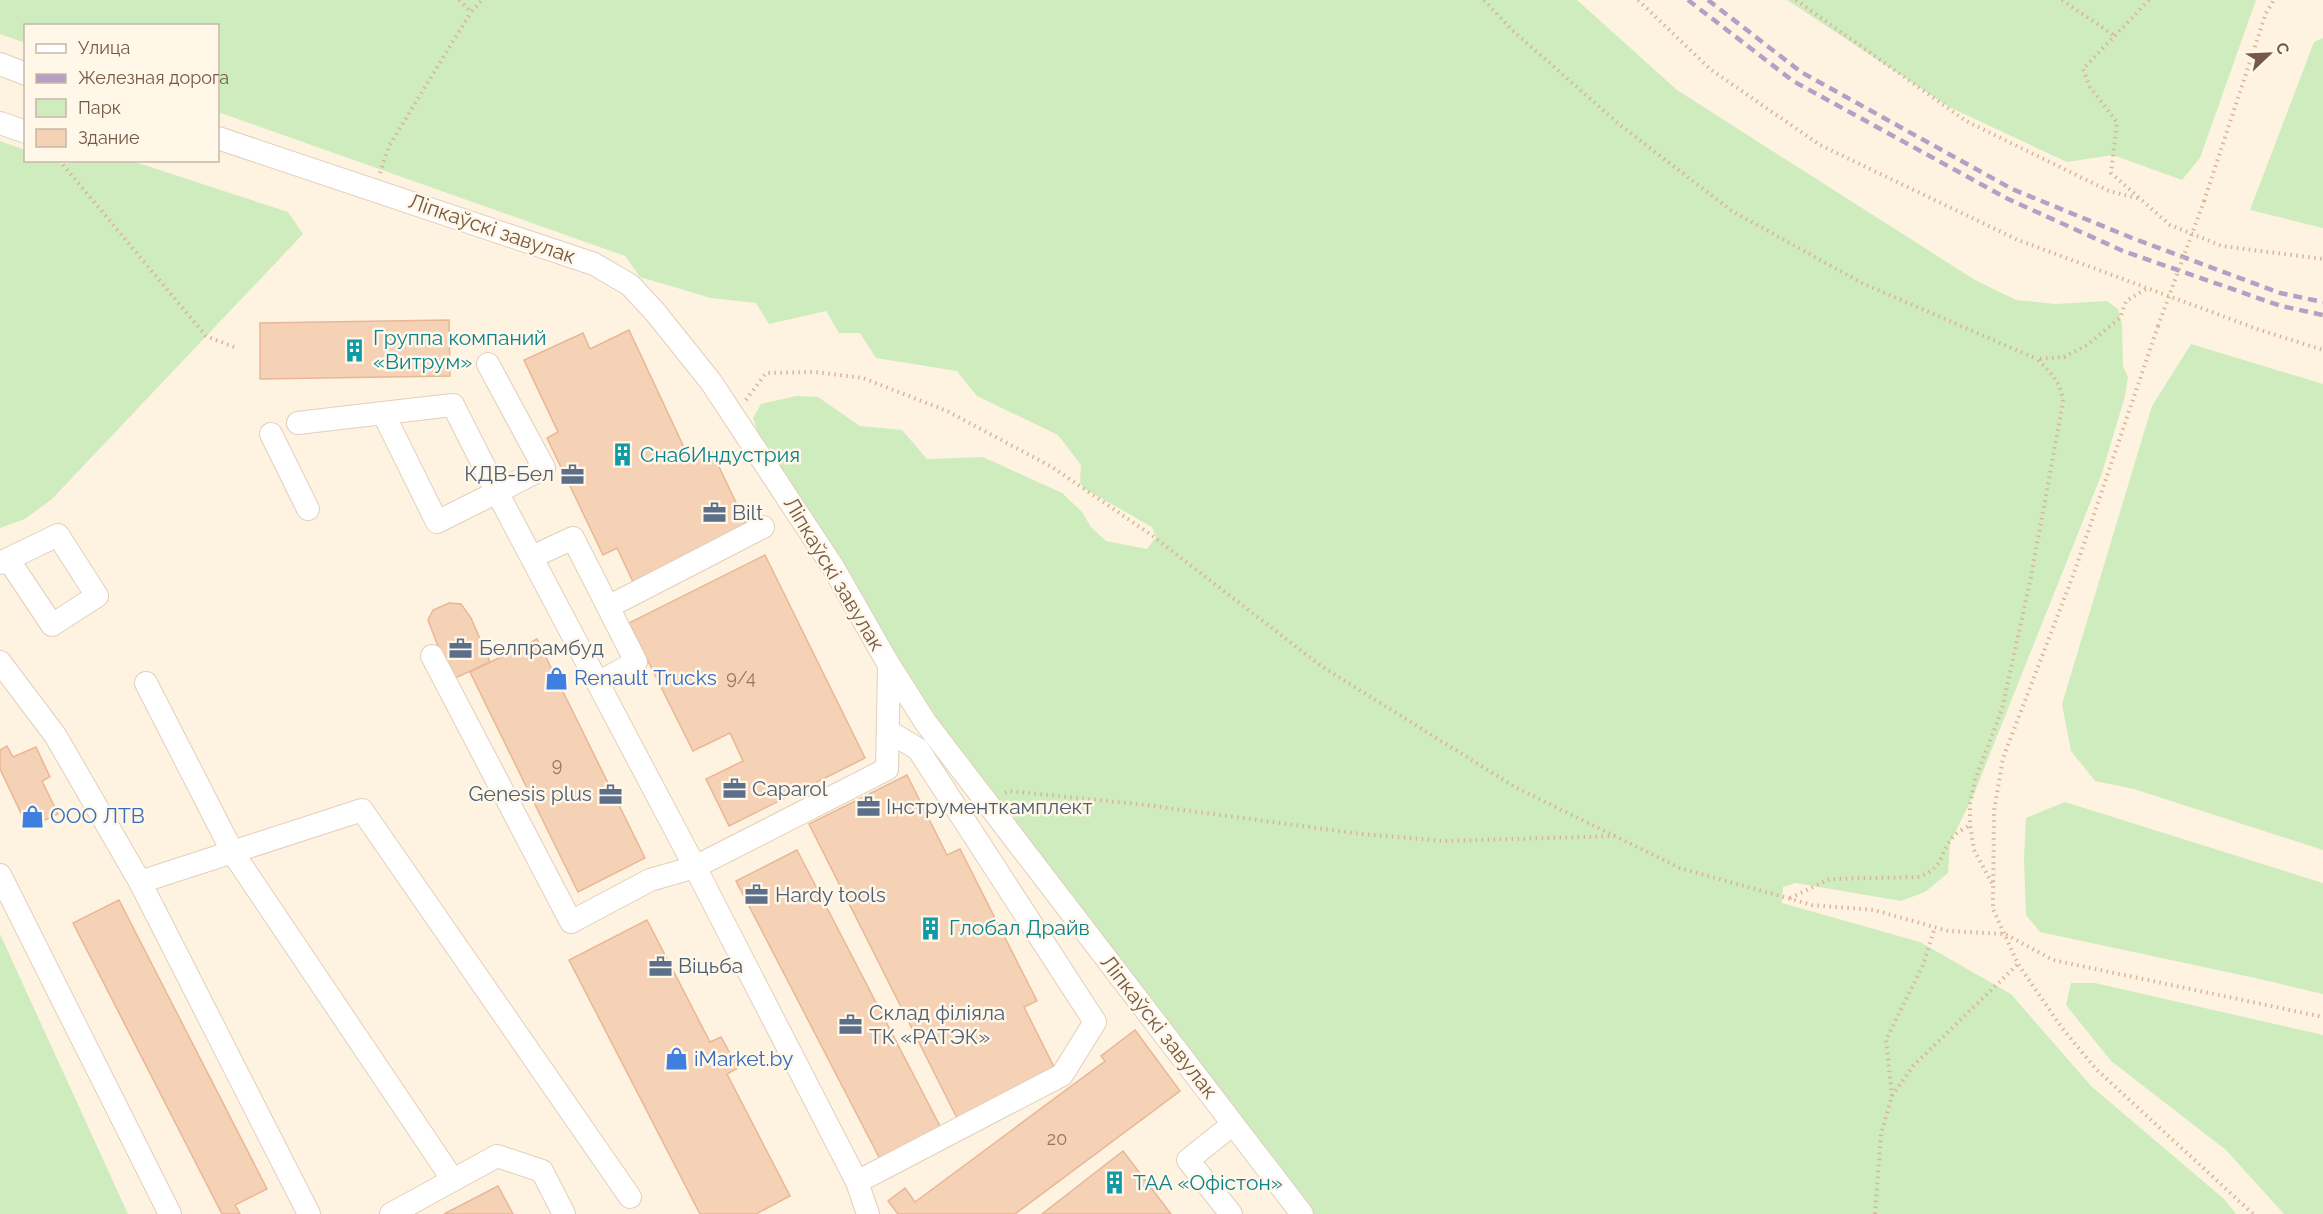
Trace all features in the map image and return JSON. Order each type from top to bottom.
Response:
[{"type":"street","points":[[0,64],[24,73]]},
{"type":"street","points":[[0,123],[24,131]]},
{"type":"street","name":"Ліпкаўскі завулак","points":[[219,138],[594,264],[630,285],[655,312],[711,382],[833,567],[888,665],[926,723],[1233,1124],[1291,1210]]},
{"type":"street","points":[[383,413],[437,522],[544,468],[488,363]]},
{"type":"street","points":[[298,423],[453,405],[857,1182],[868,1214]]},
{"type":"street","points":[[271,434],[308,510]]},
{"type":"street","points":[[608,607],[763,527]]},
{"type":"street","points":[[532,557],[573,538],[636,662],[598,683]]},
{"type":"street","points":[[432,656],[571,921],[650,880],[695,867],[887,769],[888,665]]},
{"type":"street","points":[[0,662],[55,735],[140,882],[309,1214]]},
{"type":"street","points":[[146,683],[233,853],[453,1180]]},
{"type":"street","points":[[857,1182],[1062,1075],[1095,1022],[918,749],[888,731]]},
{"type":"street","points":[[140,882],[362,810],[630,1197]]},
{"type":"street","points":[[0,875],[171,1214]]},
{"type":"street","points":[[1231,1214],[1188,1160],[1233,1124]]},
{"type":"street","points":[[392,1214],[497,1156],[542,1171],[564,1214]]},
{"type":"path","points":[[459,0],[471,12]]},
{"type":"path","points":[[375,189],[389,146],[471,12],[482,0]]},
{"type":"path","points":[[1484,0],[1512,30],[1620,125],[1732,211],[1862,283],[2037,359],[2057,380],[2062,390],[2062,402],[2033,566],[2002,709],[1975,780],[1970,825],[1974,850],[1992,883]]},
{"type":"path","points":[[1638,0],[1710,69],[1820,145],[2018,240],[2147,289],[2323,350]]},
{"type":"path","points":[[1796,0],[1966,121],[2109,192],[2141,199]]},
{"type":"path","points":[[2062,0],[2115,36]]},
{"type":"path","points":[[2149,0],[2083,69],[2090,87],[2117,122],[2111,173],[2170,225],[2222,246],[2323,260]]},
{"type":"path","points":[[2253,1214],[2096,1069],[2062,1028],[2018,964],[1992,909],[1992,883],[1994,811],[2003,758],[2074,573],[2158,326],[2204,201],[2266,13],[2274,0]]},
{"type":"path","points":[[61,162],[206,336],[236,348]]},
{"type":"path","points":[[2037,359],[2064,357],[2087,345],[2120,318],[2126,301],[2147,289]]},
{"type":"path","points":[[733,416],[766,374],[815,372],[863,378],[947,411],[1052,467],[1150,534],[1321,666],[1515,787],[1680,868],[1812,905],[1874,910],[1948,931],[2005,934],[2053,960],[2323,1017]]},
{"type":"path","points":[[984,800],[1010,792],[1146,805],[1362,834],[1444,841],[1616,836]]},
{"type":"path","points":[[1789,899],[1830,879],[1920,878],[1941,862],[1953,837],[1970,825]]},
{"type":"path","points":[[1892,1096],[1886,1040],[1923,964],[1935,927]]},
{"type":"path","points":[[1875,1214],[1881,1134],[1892,1096],[1914,1066],[2018,964]]},
{"type":"green space","points":[[0,0],[1577,0],[1677,90],[1975,280],[2016,300],[2056,304],[2107,301],[2118,309],[2122,324],[2123,366],[2128,377],[2125,396],[2102,473],[1974,794],[1950,843],[1948,873],[1925,892],[1901,901],[1796,883],[1783,887],[1782,903],[1920,942],[2011,994],[2091,1086],[2224,1199],[2236,1214],[1308,1214],[908,686],[757,430],[753,418],[761,404],[796,396],[818,397],[860,426],[902,430],[927,459],[983,457],[1062,493],[1082,512],[1091,527],[1106,541],[1147,549],[1156,537],[1152,527],[1083,488],[1080,482],[1081,465],[1058,435],[977,396],[957,371],[876,358],[860,333],[839,333],[826,311],[769,324],[756,303],[711,298],[640,277],[625,256],[219,112],[219,24],[24,24],[24,43],[0,34]]},
{"type":"green space","points":[[1787,0],[2256,0],[2200,158],[2182,180],[2113,155],[2067,162],[1949,107]]},
{"type":"green space","points":[[2323,38],[2323,228],[2250,210],[2314,42]]},
{"type":"green space","points":[[0,141],[24,150],[24,162],[63,164],[135,162],[288,212],[303,234],[52,499],[25,519],[0,528]]},
{"type":"green space","points":[[2191,344],[2323,384],[2323,850],[2134,789],[2095,781],[2071,751],[2062,704],[2152,406]]},
{"type":"green space","points":[[2065,802],[2323,883],[2323,994],[2040,932],[2026,915],[2024,858],[2026,818]]},
{"type":"green space","points":[[0,934],[128,1214],[0,1214]]},
{"type":"green space","points":[[2071,983],[2095,983],[2323,1035],[2323,1214],[2284,1214],[2226,1150],[2111,1061],[2066,1005]]},
{"type":"building","name":"Группа компаний «Витрум»","points":[[449,320],[450,376],[260,379],[260,323]]},
{"type":"building","name":"СнабИндустрия","points":[[629,330],[690,460],[711,450],[750,532],[635,586],[617,548],[603,555],[547,438],[558,432],[524,360],[583,333],[590,349]]},
{"type":"building","points":[[765,555],[865,758],[729,826],[706,779],[743,761],[730,733],[693,751],[629,623]]},
{"type":"building","name":"Белпрамбуд","points":[[449,603],[461,604],[471,618],[490,662],[451,680],[428,620],[433,610]]},
{"type":"building","points":[[537,639],[645,858],[578,892],[470,672]]},
{"type":"building","points":[[7,746],[13,757],[36,747],[50,777],[42,781],[58,814],[28,828],[0,769],[0,750]]},
{"type":"building","name":"Глобал Драйв","points":[[907,775],[947,855],[960,849],[1037,1001],[1024,1007],[1057,1073],[959,1122],[809,824]]},
{"type":"building","points":[[797,850],[941,1128],[880,1159],[736,881]]},
{"type":"building","points":[[119,900],[267,1189],[235,1205],[240,1214],[222,1214],[73,923]]},
{"type":"building","points":[[647,920],[710,1042],[721,1037],[738,1068],[727,1074],[790,1196],[756,1214],[700,1214],[569,960]]},
{"type":"building","points":[[1135,1030],[1180,1091],[1015,1214],[898,1214],[888,1201],[905,1188],[915,1202],[1105,1061],[1101,1056]]},
{"type":"building","name":"ТАА «Офістон»","points":[[1123,1151],[1171,1214],[1042,1214]]},
{"type":"building","points":[[498,1186],[513,1214],[444,1214]]},
{"type":"railway","points":[[1688,0],[1793,81],[2008,199],[2123,251],[2281,306],[2323,315]]},
{"type":"railway","points":[[1708,0],[1801,72],[2012,189],[2132,238],[2280,293],[2323,302]]},
{"type":"place","name":"Группа компаний «Витрум»","points":[[355,350]]},
{"type":"place","name":"СнабИндустрия","points":[[622,455]]},
{"type":"place","name":"КДВ-Бел","points":[[572,474]]},
{"type":"place","name":"Bilt","points":[[714,513]]},
{"type":"place","name":"Белпрамбуд","points":[[461,648]]},
{"type":"place","name":"Renault Trucks","points":[[556,678]]},
{"type":"place","name":"Caparol","points":[[734,789]]},
{"type":"place","name":"Genesis plus","points":[[610,794]]},
{"type":"place","name":"Інструменткамплект","points":[[868,807]]},
{"type":"place","name":"ООО ЛТВ","points":[[32,816]]},
{"type":"place","name":"Hardy tools","points":[[757,895]]},
{"type":"place","name":"Глобал Драйв","points":[[931,928]]},
{"type":"place","name":"Віцьба","points":[[660,966]]},
{"type":"place","name":"Склад філіяла ТК «РАТЭК»","points":[[851,1025]]},
{"type":"place","name":"iMarket.by","points":[[676,1059]]},
{"type":"place","name":"ТАА «Офістон»","points":[[1115,1183]]}]
